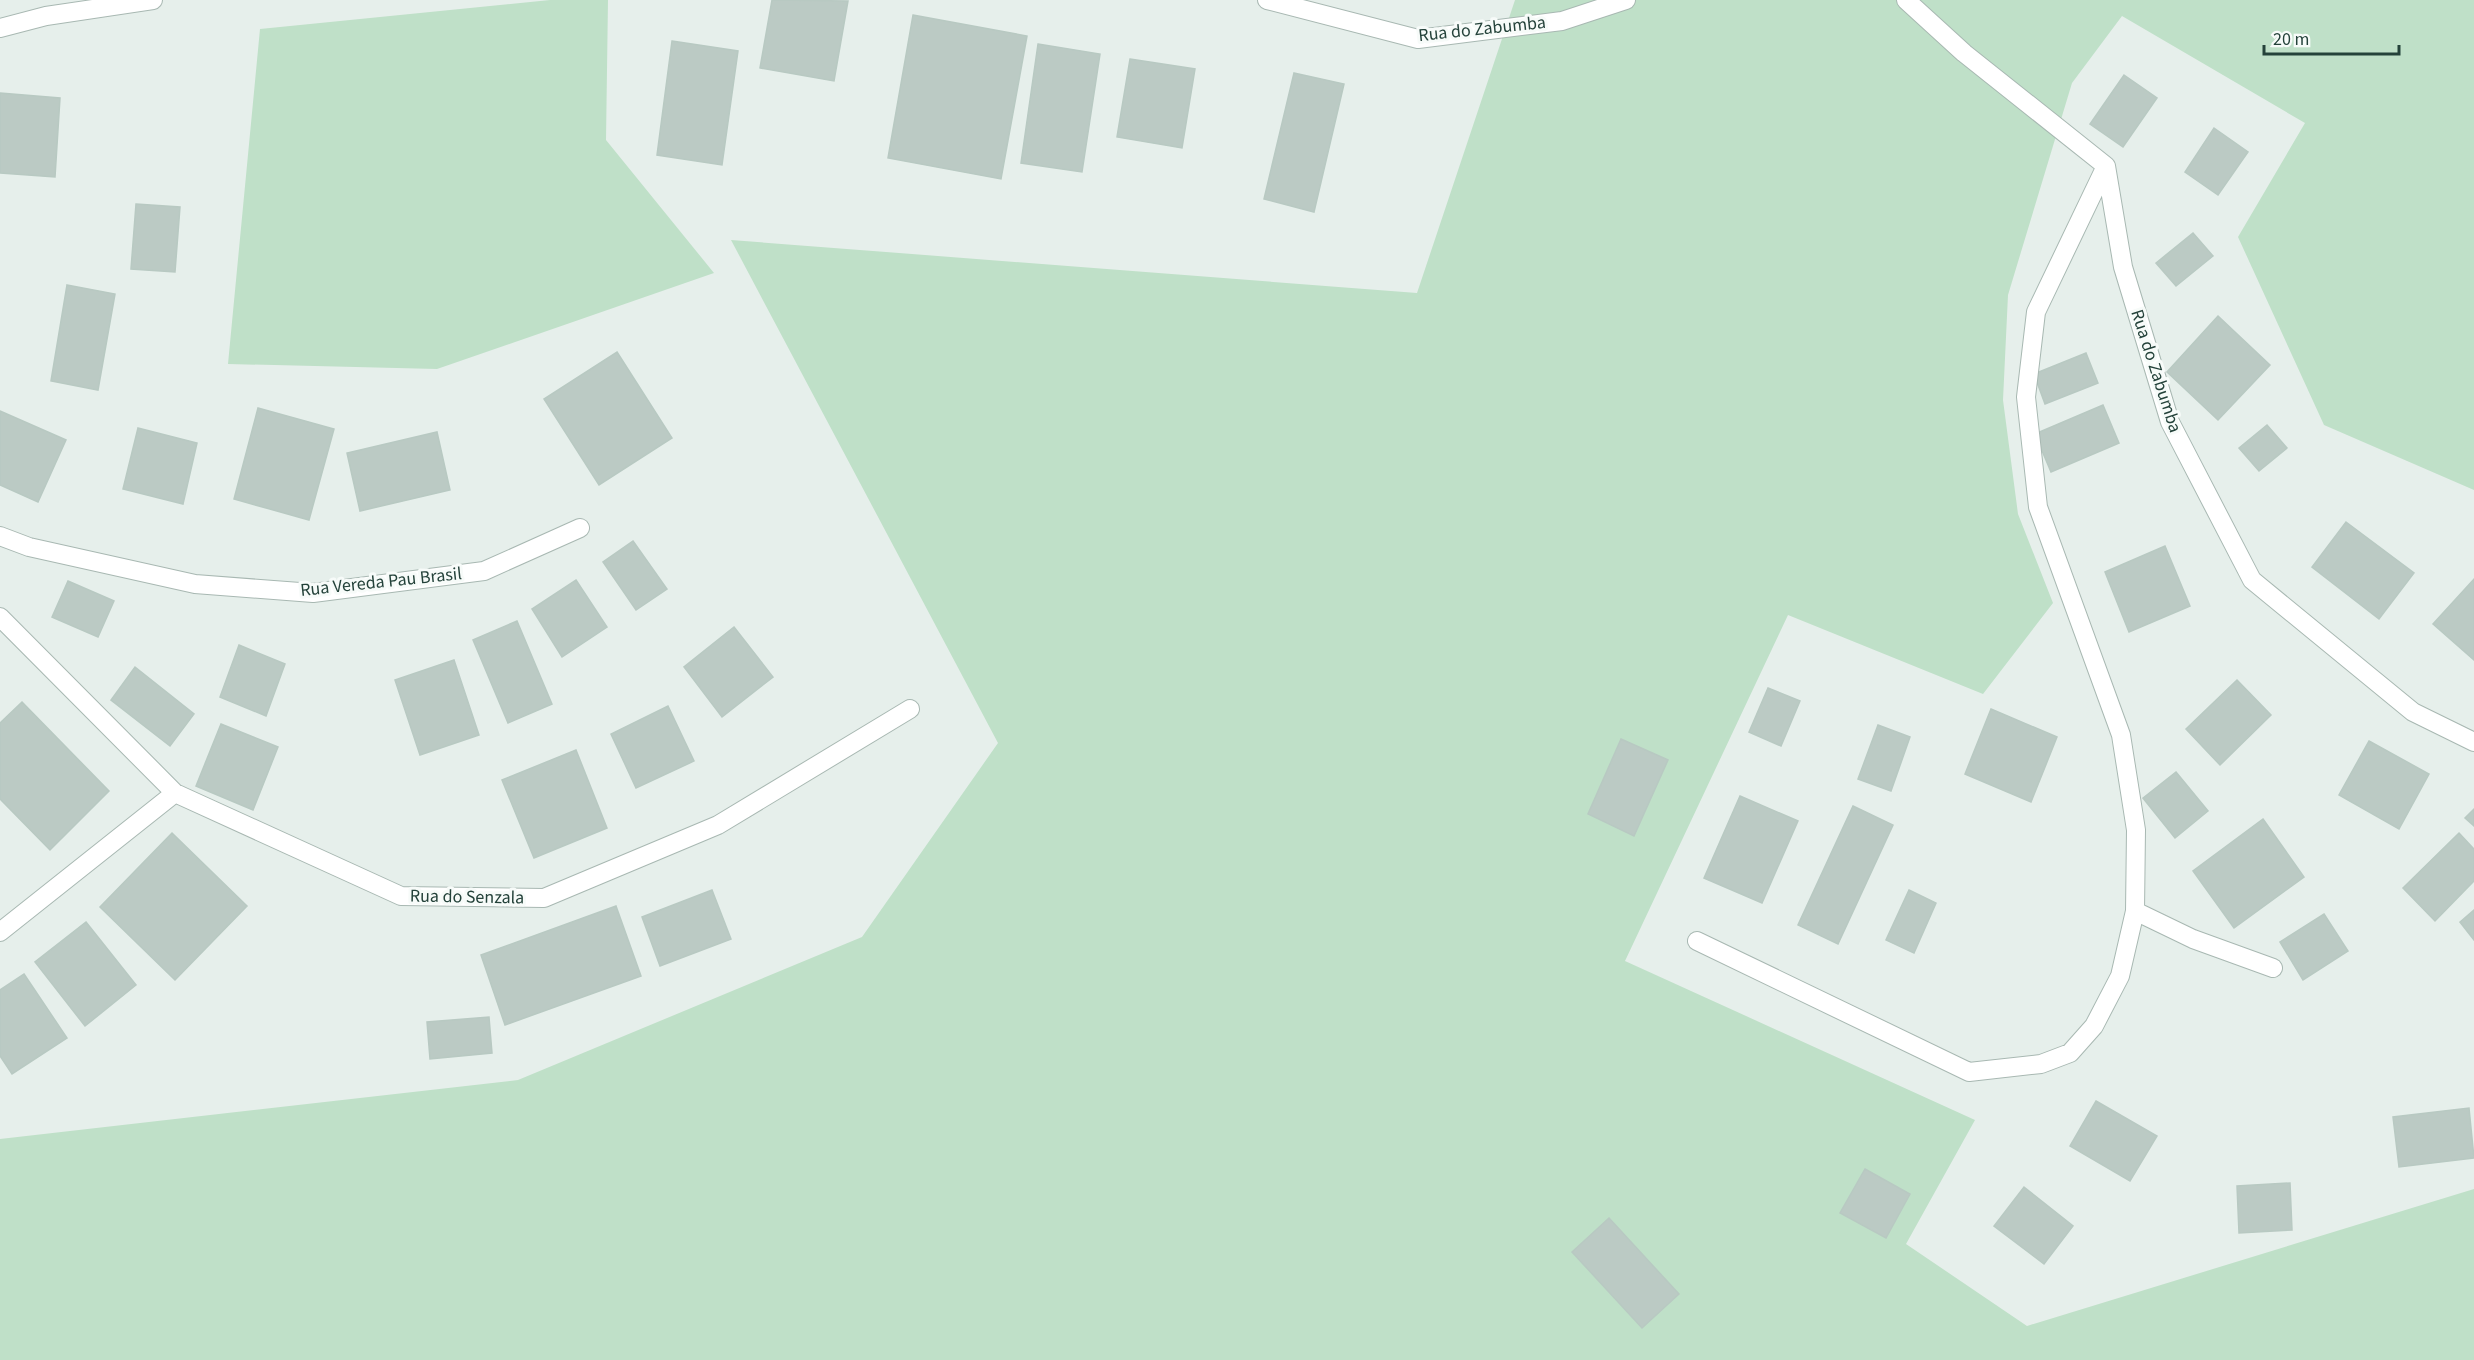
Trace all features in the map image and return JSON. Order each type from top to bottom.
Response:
[{"type":"street","points":[[0,28],[46,16],[153,0]]},
{"type":"street","name":"Rua do Zabumba","points":[[1267,0],[1418,39],[1562,21],[1626,0]]},
{"type":"street","points":[[1697,941],[1969,1072],[2041,1064],[2070,1053],[2094,1026],[2120,976],[2135,911],[2136,830],[2121,735],[2038,507],[2026,397],[2036,312],[2106,166],[1964,53],[1906,0]]},
{"type":"street","name":"Rua do Zabumba","points":[[2106,166],[2123,267],[2170,422],[2252,580],[2413,712],[2474,742]]},
{"type":"street","name":"Rua Vereda Pau Brasil","points":[[0,536],[28,547],[195,584],[313,593],[484,571],[580,528]]},
{"type":"street","name":"Rua do Senzala","points":[[0,617],[175,793],[401,896],[544,898],[718,825],[910,709]]},
{"type":"street","points":[[0,932],[175,793]]},
{"type":"street","points":[[2135,911],[2193,939],[2273,968]]},
{"type":"green space","points":[[550,0],[608,0],[606,140],[714,273],[437,369],[228,364],[260,29]]},
{"type":"green space","points":[[1515,0],[2474,0],[2474,490],[2324,425],[2238,237],[2305,123],[2122,16],[2072,83],[2008,295],[2003,400],[2018,514],[2053,603],[1983,694],[1788,615],[1625,961],[1975,1120],[1906,1244],[2027,1326],[2474,1189],[2474,1360],[0,1360],[0,1139],[518,1080],[862,937],[998,743],[731,240],[1417,293]]},
{"type":"building","points":[[772,0],[848,1],[834,81],[760,68]]},
{"type":"building","points":[[913,15],[1027,36],[1001,179],[888,158]]},
{"type":"building","points":[[672,41],[738,51],[722,165],[657,155]]},
{"type":"building","points":[[1038,44],[1100,54],[1082,172],[1021,163]]},
{"type":"building","points":[[1130,59],[1195,69],[1182,148],[1117,137]]},
{"type":"building","points":[[1294,73],[1344,84],[1314,212],[1264,199]]},
{"type":"building","points":[[2124,75],[2157,98],[2123,147],[2090,124]]},
{"type":"building","points":[[0,93],[60,98],[55,177],[0,173]]},
{"type":"building","points":[[2214,128],[2248,152],[2218,195],[2185,172]]},
{"type":"building","points":[[136,204],[180,207],[175,272],[131,269]]},
{"type":"building","points":[[2193,233],[2213,256],[2176,286],[2156,263]]},
{"type":"building","points":[[67,285],[115,294],[98,390],[51,381]]},
{"type":"building","points":[[2218,316],[2270,365],[2218,420],[2167,372]]},
{"type":"building","points":[[617,352],[672,438],[599,485],[544,399]]},
{"type":"building","points":[[2086,353],[2098,383],[2045,404],[2034,374]]},
{"type":"building","points":[[2103,405],[2119,443],[2051,472],[2035,434]]},
{"type":"building","points":[[258,408],[334,429],[309,520],[234,499]]},
{"type":"building","points":[[0,411],[66,440],[38,502],[0,485]]},
{"type":"building","points":[[2267,425],[2287,448],[2259,471],[2239,448]]},
{"type":"building","points":[[138,428],[197,443],[183,504],[123,489]]},
{"type":"building","points":[[437,432],[450,490],[360,511],[347,453]]},
{"type":"building","points":[[2346,522],[2414,573],[2379,619],[2312,567]]},
{"type":"building","points":[[633,541],[667,589],[636,610],[603,562]]},
{"type":"building","points":[[2165,546],[2190,606],[2129,632],[2105,572]]},
{"type":"building","points":[[2474,579],[2474,660],[2433,624]]},
{"type":"building","points":[[576,580],[607,627],[562,657],[532,609]]},
{"type":"building","points":[[68,581],[114,601],[98,637],[52,617]]},
{"type":"building","points":[[517,621],[552,704],[508,723],[473,640]]},
{"type":"building","points":[[734,627],[773,677],[722,717],[684,667]]},
{"type":"building","points":[[239,645],[285,664],[266,716],[220,697]]},
{"type":"building","points":[[454,660],[479,735],[420,755],[395,680]]},
{"type":"building","points":[[135,667],[194,714],[170,746],[111,700]]},
{"type":"building","points":[[2237,680],[2271,715],[2220,765],[2186,729]]},
{"type":"building","points":[[1768,688],[1800,701],[1781,746],[1749,732]]},
{"type":"building","points":[[22,702],[109,791],[50,850],[0,799],[0,723]]},
{"type":"building","points":[[668,706],[694,761],[636,788],[611,734]]},
{"type":"building","points":[[1991,709],[2057,737],[2031,802],[1965,774]]},
{"type":"building","points":[[221,724],[278,747],[253,810],[196,786]]},
{"type":"building","points":[[1878,725],[1910,737],[1891,791],[1858,779]]},
{"type":"building","points":[[1621,739],[1668,760],[1634,836],[1588,814]]},
{"type":"building","points":[[2369,741],[2429,774],[2399,829],[2339,795]]},
{"type":"building","points":[[576,750],[607,828],[534,858],[502,780]]},
{"type":"building","points":[[2176,772],[2208,811],[2175,838],[2143,798]]},
{"type":"building","points":[[1740,796],[1798,821],[1762,903],[1704,878]]},
{"type":"building","points":[[1853,806],[1893,825],[1838,944],[1798,925]]},
{"type":"building","points":[[2474,809],[2474,826],[2465,818]]},
{"type":"building","points":[[2263,819],[2304,877],[2234,928],[2193,871]]},
{"type":"building","points":[[172,833],[247,906],[175,980],[100,907]]},
{"type":"building","points":[[2459,833],[2474,849],[2474,881],[2435,921],[2403,888]]},
{"type":"building","points":[[712,890],[731,939],[660,966],[642,917]]},
{"type":"building","points":[[1909,890],[1936,903],[1914,953],[1886,940]]},
{"type":"building","points":[[616,906],[641,976],[505,1025],[481,955]]},
{"type":"building","points":[[2474,910],[2474,940],[2460,922]]},
{"type":"building","points":[[2324,914],[2348,951],[2303,980],[2280,942]]},
{"type":"building","points":[[86,922],[136,985],[85,1026],[35,962]]},
{"type":"building","points":[[24,974],[67,1038],[12,1074],[0,1056],[0,990]]},
{"type":"building","points":[[489,1017],[492,1053],[430,1059],[427,1022]]},
{"type":"building","points":[[2096,1101],[2157,1136],[2130,1181],[2070,1146]]},
{"type":"building","points":[[2469,1108],[2474,1158],[2399,1167],[2393,1117]]},
{"type":"building","points":[[1865,1169],[1910,1194],[1886,1238],[1840,1213]]},
{"type":"building","points":[[2290,1183],[2292,1230],[2239,1233],[2237,1186]]},
{"type":"building","points":[[2024,1187],[2073,1226],[2044,1264],[1994,1226]]},
{"type":"building","points":[[1609,1218],[1679,1294],[1642,1328],[1572,1252]]}]
